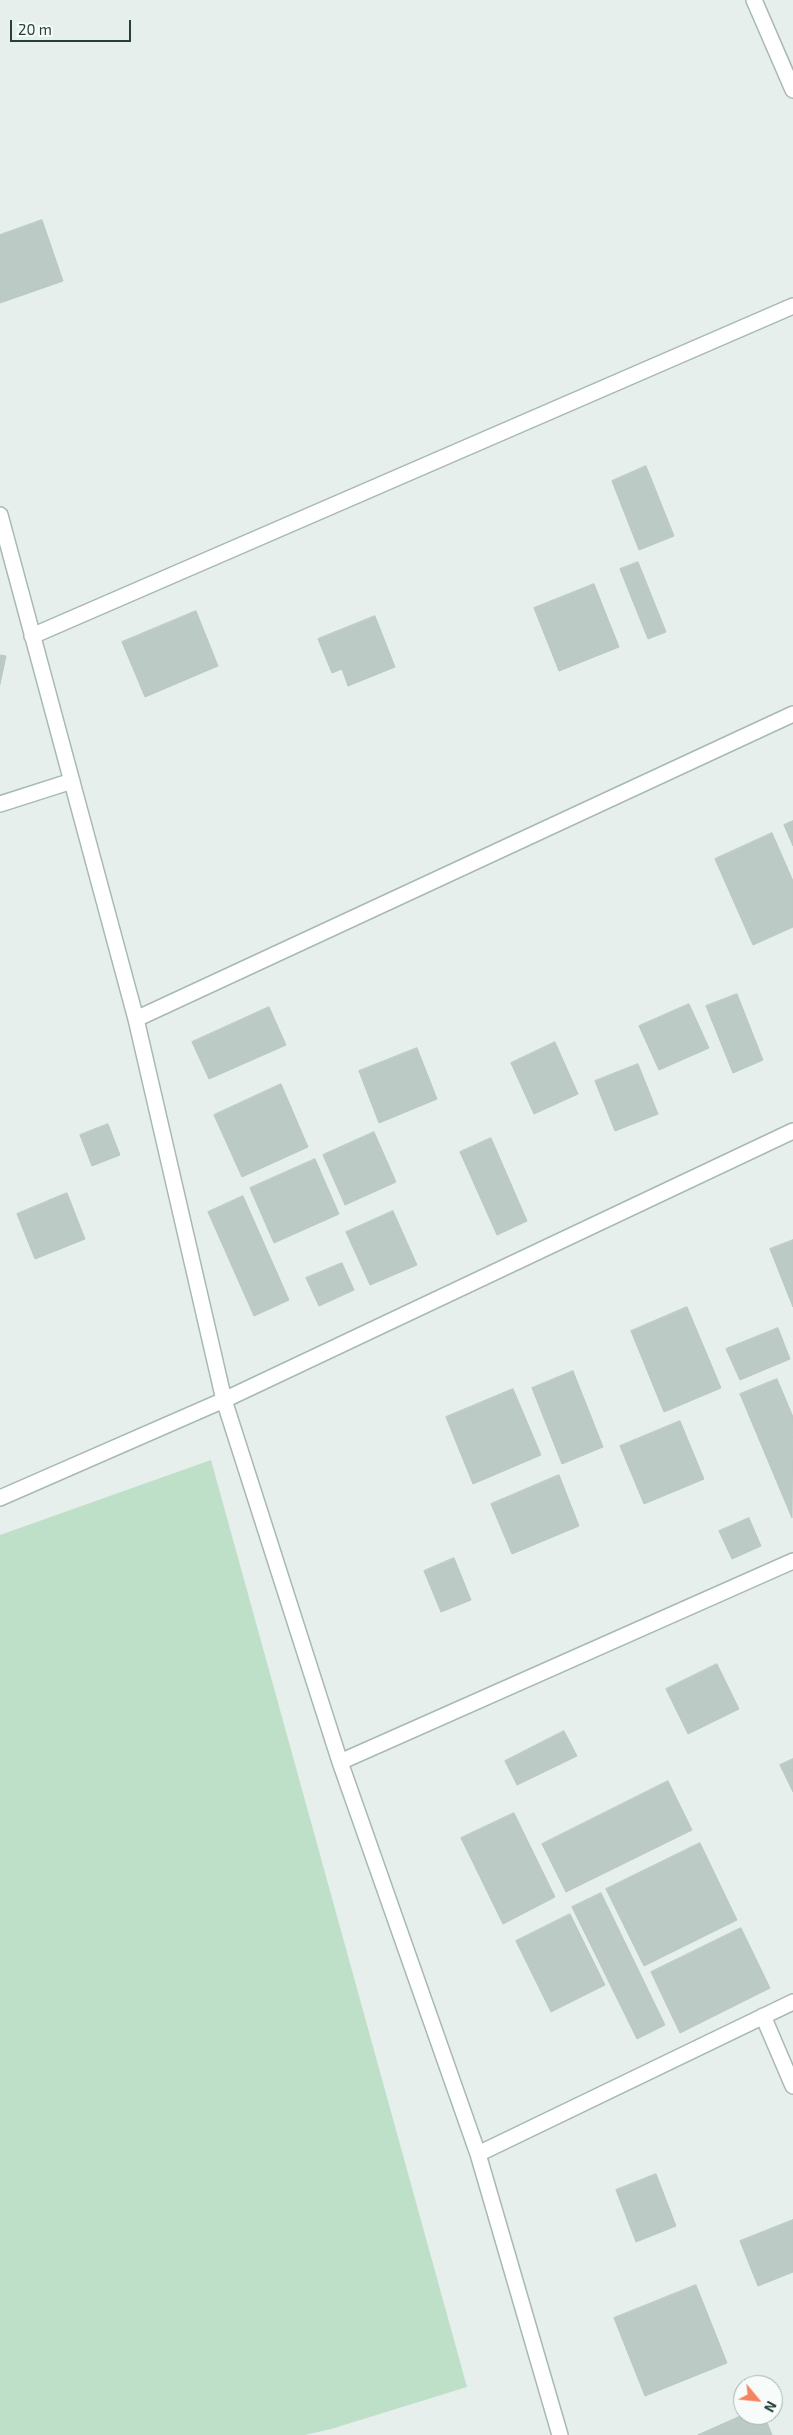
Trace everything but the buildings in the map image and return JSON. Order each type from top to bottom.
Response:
[{"type":"street","points":[[754,0],[793,90]]},
{"type":"street","points":[[32,636],[793,306]]},
{"type":"street","points":[[0,515],[136,1019],[224,1400],[340,1762],[478,2154],[560,2435]]},
{"type":"street","points":[[136,1019],[793,714]]},
{"type":"street","points":[[0,804],[72,781]]},
{"type":"street","points":[[0,1498],[224,1400],[793,1131]]},
{"type":"street","points":[[340,1762],[793,1561]]},
{"type":"street","points":[[478,2154],[793,2002]]},
{"type":"street","points":[[763,2016],[793,2086]]},
{"type":"green space","points":[[211,1460],[467,2387],[331,2429],[305,2435],[0,2435],[0,1535]]}]
